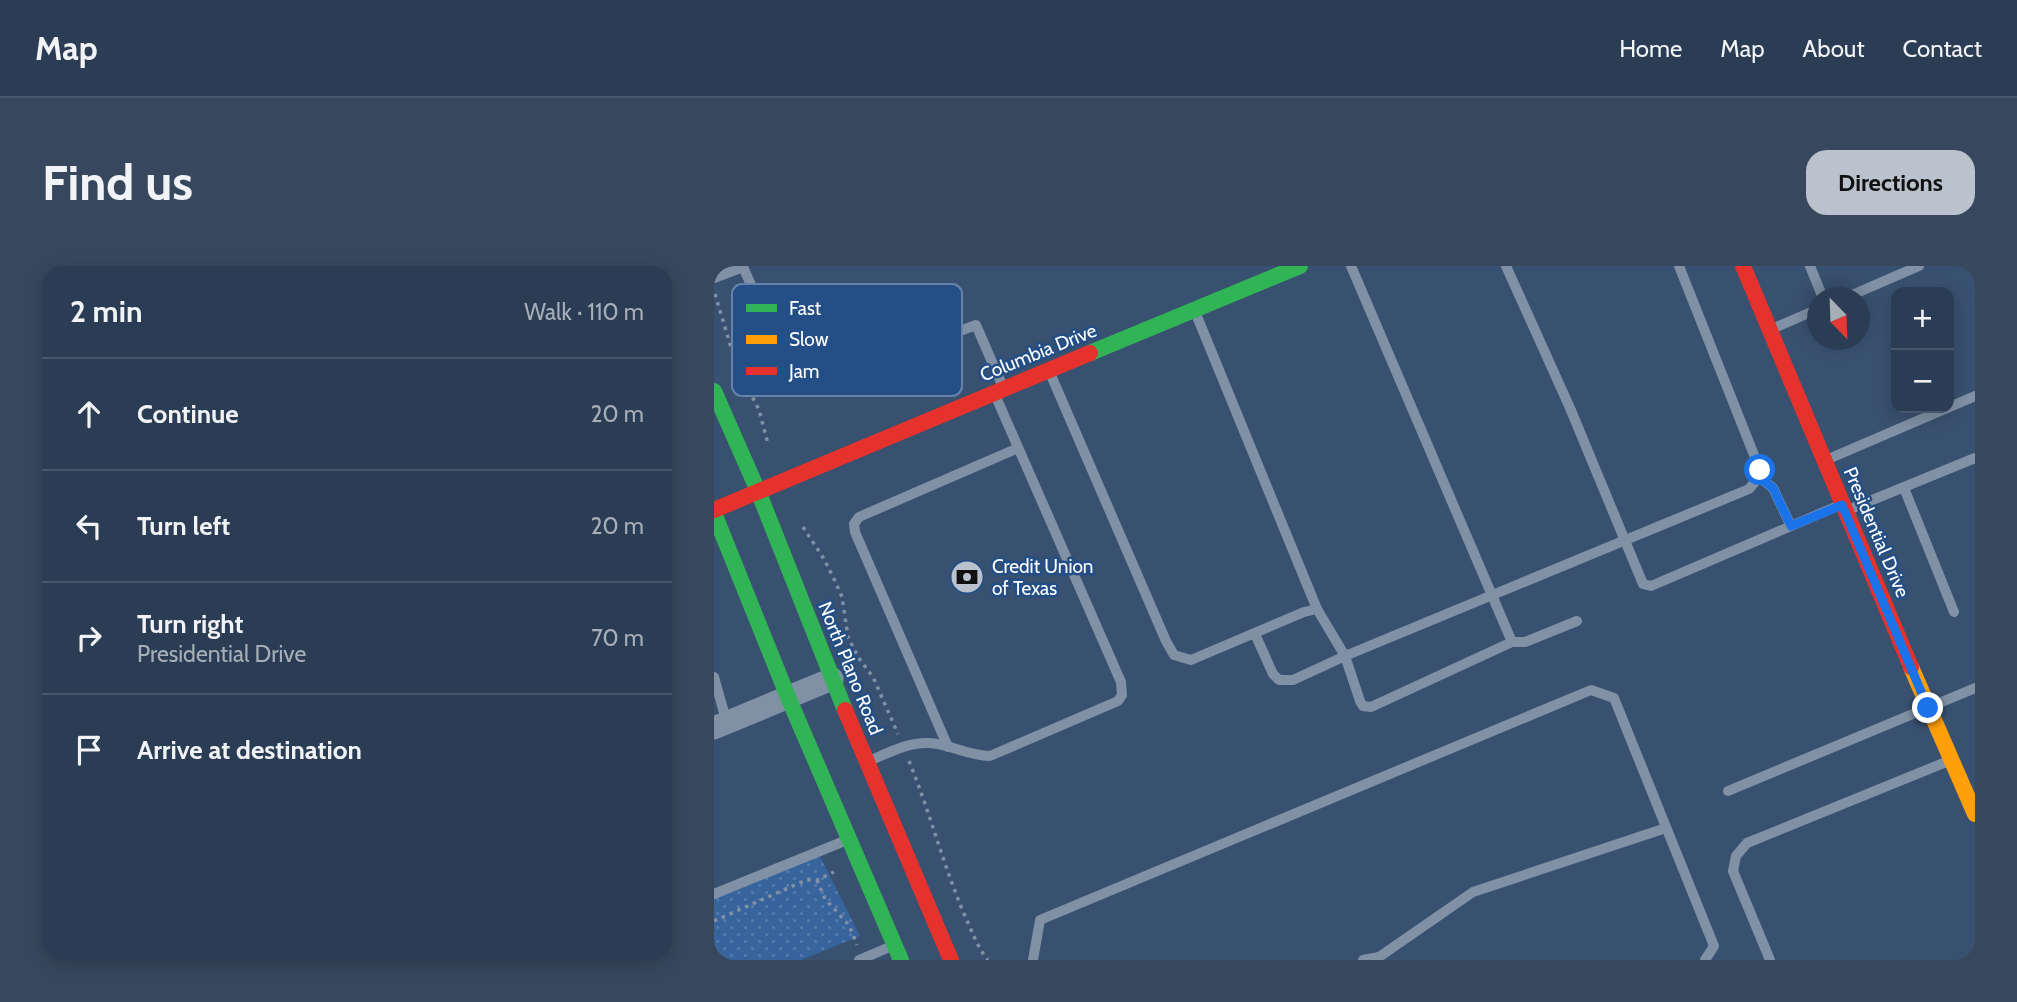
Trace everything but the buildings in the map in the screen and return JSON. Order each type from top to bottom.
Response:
[{"type":"street","name":"Columbia Drive","points":[[714,512],[758,491],[1300,266]]},
{"type":"street","name":"Presidential Drive","points":[[1743,266],[1950,761],[1975,814]]},
{"type":"street","name":"North Plano Road","points":[[714,391],[758,491],[928,920],[951,960]]},
{"type":"street","points":[[714,512],[788,697],[897,943]]},
{"type":"street","points":[[721,725],[832,679]]},
{"type":"lane","points":[[1351,266],[1512,642]]},
{"type":"lane","points":[[1506,266],[1570,408],[1643,584],[1651,586],[1791,526],[1904,488],[1975,458]]},
{"type":"lane","points":[[1255,634],[1273,674],[1279,680],[1293,680],[1490,595],[1749,489],[1759,477],[1760,470],[1679,266]]},
{"type":"lane","points":[[1810,266],[1819,287]]},
{"type":"lane","points":[[1870,287],[1919,266]]},
{"type":"lane","points":[[714,278],[743,267],[751,284]]},
{"type":"lane","points":[[1194,310],[1317,610],[1345,656],[1363,706],[1371,707],[1512,642],[1525,642],[1577,621]]},
{"type":"lane","points":[[1770,330],[1807,314]]},
{"type":"lane","points":[[867,762],[904,746],[927,743],[972,755],[990,756],[1118,701],[1122,695],[1121,682],[1018,448],[976,325],[962,330]]},
{"type":"lane","points":[[1049,371],[1174,654],[1191,660],[1317,610]]},
{"type":"lane","points":[[1824,461],[1975,396]]},
{"type":"lane","points":[[948,747],[855,532],[854,524],[859,517],[1018,448]]},
{"type":"lane","points":[[1759,477],[1773,488],[1791,526]]},
{"type":"lane","points":[[1904,488],[1954,612]]},
{"type":"lane","points":[[714,677],[721,725]]},
{"type":"lane","points":[[1033,960],[1040,920],[1591,690],[1614,698],[1714,946],[1705,960]]},
{"type":"lane","points":[[1728,791],[1928,708],[1974,692]]},
{"type":"lane","points":[[1770,960],[1733,871],[1736,856],[1747,843],[1950,761]]},
{"type":"lane","points":[[1363,960],[1379,957],[1473,892],[1666,828]]},
{"type":"lane","points":[[714,894],[850,839]]},
{"type":"lane","points":[[861,959],[897,943]]},
{"type":"path","points":[[714,292],[732,351]]},
{"type":"path","points":[[752,396],[759,410],[769,447]]},
{"type":"path","points":[[798,520],[824,559],[842,597],[848,637],[858,657],[873,677],[904,746],[923,795],[938,847],[976,941],[988,960]]},
{"type":"path","points":[[714,921],[806,880],[817,880],[836,871]]},
{"type":"path","points":[[817,880],[825,899],[849,925],[861,959]]},
{"type":"shaded area","points":[[816,848],[860,936],[801,960],[714,960],[714,889]]},
{"type":"traffic: fast","points":[[1090,353],[1300,266]]},
{"type":"traffic: fast","points":[[714,391],[758,491],[845,710]]},
{"type":"traffic: fast","points":[[714,513],[788,697],[901,960]]},
{"type":"traffic: slow","points":[[1911,667],[1975,814]]},
{"type":"traffic: jam","points":[[1743,266],[1911,667]]},
{"type":"traffic: jam","points":[[714,510],[1090,353]]},
{"type":"traffic: jam","points":[[845,710],[951,960]]},
{"type":"place","name":"Credit Union of Texas","points":[[967,577]]},
{"type":"route","points":[[1760,470],[1759,477],[1773,488],[1791,526],[1842,505],[1928,708]]}]
